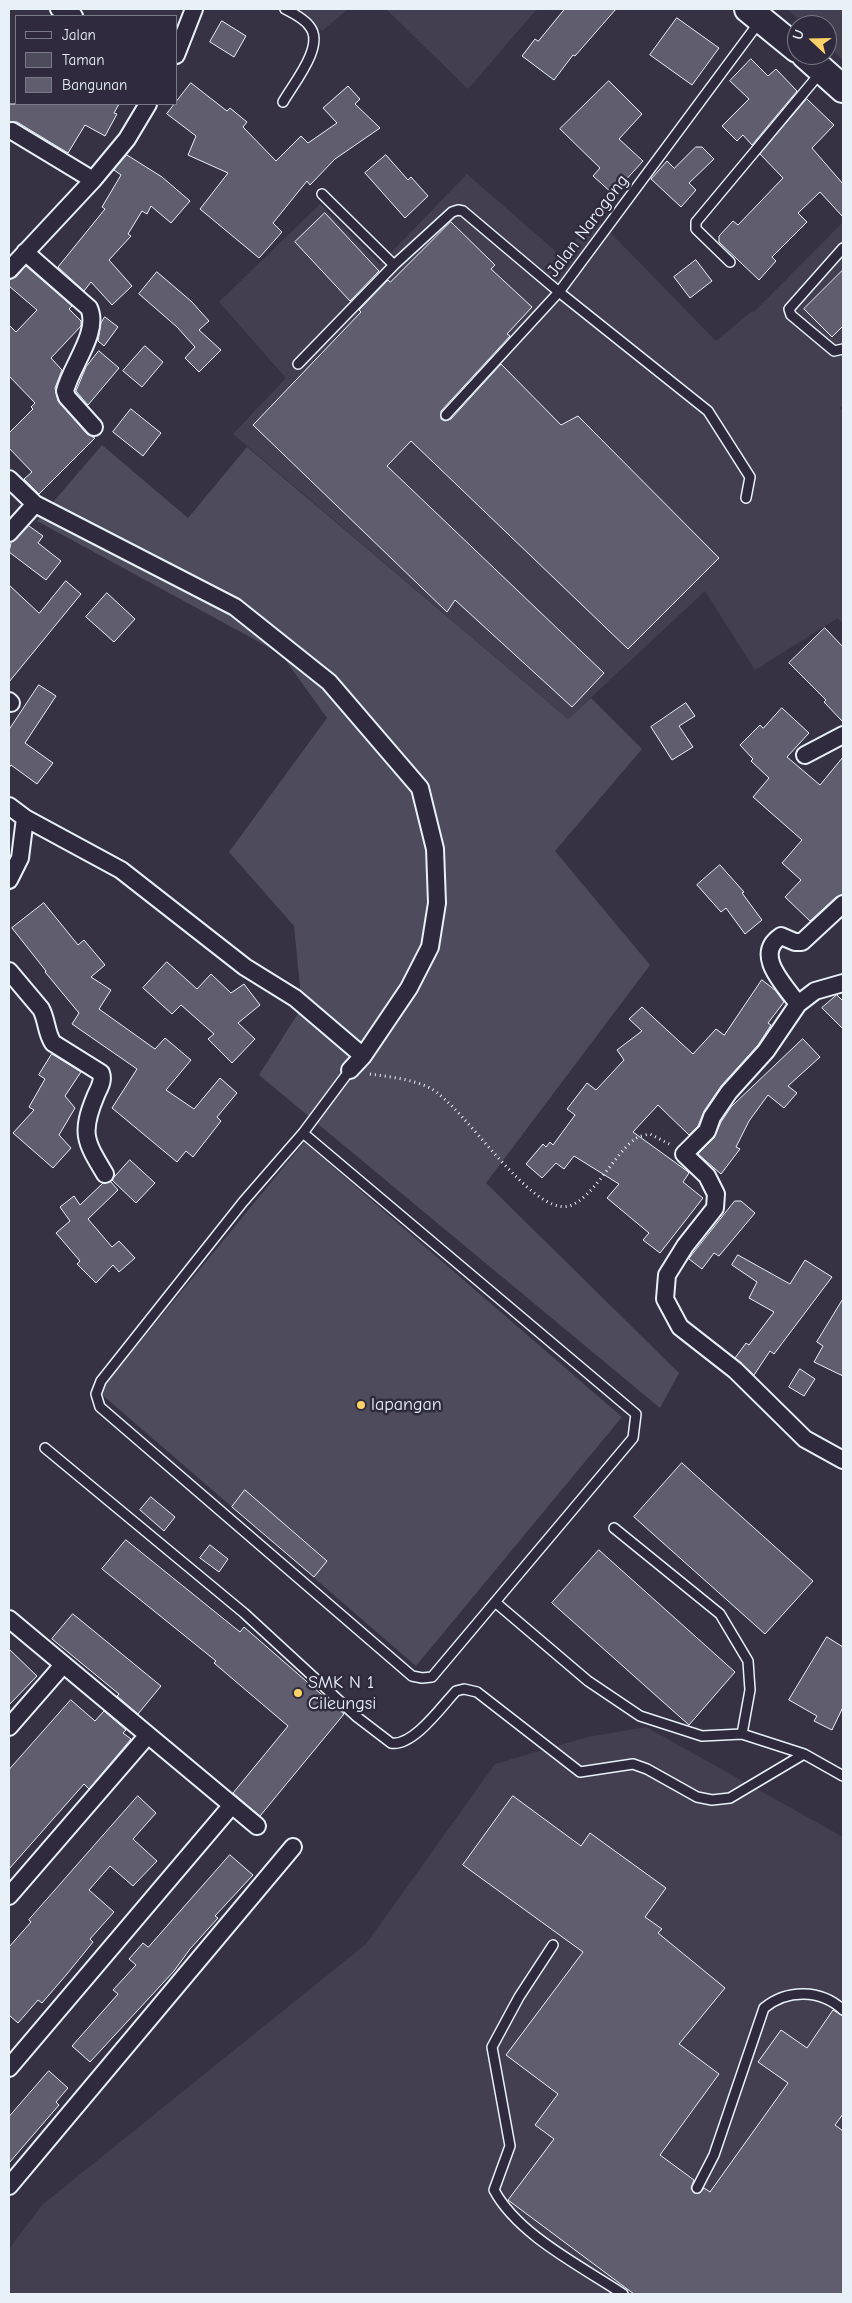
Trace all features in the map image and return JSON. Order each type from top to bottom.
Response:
[{"type":"main road","points":[[755,14],[787,41]]},
{"type":"main road","points":[[816,65],[843,88]]},
{"type":"street","points":[[59,9],[72,15]]},
{"type":"street","points":[[178,50],[194,9]]},
{"type":"street","points":[[9,270],[93,180],[127,139],[147,105]]},
{"type":"street","points":[[12,131],[93,180]]},
{"type":"street","points":[[25,252],[89,308],[91,313],[92,325],[66,391],[67,397],[94,427]]},
{"type":"street","points":[[9,479],[35,504],[235,607],[329,682],[420,788],[435,849],[437,903],[430,947],[409,988],[363,1056],[350,1070]]},
{"type":"street","points":[[9,533],[35,504]]},
{"type":"street","points":[[804,755],[843,735]]},
{"type":"street","points":[[9,806],[25,818],[121,870],[245,967],[295,998],[363,1056]]},
{"type":"street","points":[[9,880],[20,858],[25,818]]},
{"type":"street","points":[[798,1004],[769,961],[768,952],[770,946],[781,936],[795,942],[802,942],[843,904]]},
{"type":"street","points":[[9,971],[42,1010],[46,1017],[49,1036],[53,1043],[102,1073],[102,1082],[89,1114],[86,1135],[89,1148],[106,1174]]},
{"type":"street","points":[[843,983],[815,991],[798,1004],[766,1051],[729,1092],[712,1117],[708,1131],[684,1154],[707,1176],[716,1194],[715,1208],[685,1246],[667,1275],[665,1300],[680,1327],[735,1370],[806,1439],[843,1460]]},
{"type":"street","points":[[9,1619],[257,1826]]},
{"type":"street","points":[[9,1727],[63,1665]]},
{"type":"street","points":[[9,1896],[148,1734]]},
{"type":"street","points":[[9,2068],[232,1805]]},
{"type":"street","points":[[9,2186],[293,1847]]},
{"type":"lane","points":[[283,102],[315,48],[315,36],[310,26],[285,9]]},
{"type":"lane","name":"Jalan Narogong","points":[[746,498],[750,477],[708,411],[559,292],[755,14]]},
{"type":"lane","points":[[730,262],[696,229],[696,222],[813,65]]},
{"type":"lane","points":[[322,194],[394,265]]},
{"type":"lane","points":[[298,364],[394,265],[452,212],[463,211],[559,292],[446,415]]},
{"type":"lane","points":[[843,248],[789,309],[791,315],[834,351],[843,349]]},
{"type":"lane","points":[[303,1133],[636,1414],[633,1438],[432,1677],[412,1676],[100,1407],[96,1394],[100,1381],[243,1202],[303,1133],[350,1070]]},
{"type":"lane","points":[[45,1448],[244,1613],[357,1717],[391,1743],[397,1744],[412,1738],[456,1690],[464,1689],[477,1692],[580,1772],[633,1764],[647,1769],[697,1797],[712,1800],[730,1798],[804,1754]]},
{"type":"lane","points":[[614,1528],[720,1614],[748,1661],[750,1690],[742,1734]]},
{"type":"lane","points":[[495,1602],[588,1681],[640,1716],[702,1736],[742,1734],[804,1754],[843,1776]]},
{"type":"lane","points":[[553,1945],[519,1997],[492,2047],[510,2146],[494,2190],[503,2206],[540,2240],[623,2294]]},
{"type":"lane","points":[[697,2188],[714,2155],[764,2008],[789,1994],[810,1995],[835,2002],[843,2010]]},
{"type":"path","points":[[350,1070],[405,1080],[430,1088],[451,1105],[520,1181],[546,1203],[560,1207],[579,1202],[636,1138],[650,1134],[684,1154]]},
{"type":"shaded area","points":[[296,9],[348,9],[322,31]]},
{"type":"shaded area","points":[[386,9],[537,9],[468,89]]},
{"type":"shaded area","points":[[787,9],[843,9],[843,60],[837,54],[837,15],[794,15]]},
{"type":"shaded area","points":[[467,174],[561,256],[596,218],[716,341],[751,312],[754,312],[843,222],[843,404],[840,408],[843,412],[843,625],[838,618],[755,670],[705,591],[568,719],[233,434],[286,378],[219,302],[320,204],[380,264]]},
{"type":"shaded area","points":[[646,1727],[843,1837],[843,2294],[9,2294],[9,2249],[42,2205],[366,1944],[495,1764],[588,1737]]},
{"type":"green space","points":[[102,445],[188,518],[247,447],[568,719],[591,698],[642,749],[555,851],[650,965],[486,1183],[679,1373],[660,1408],[259,1075],[302,1007],[294,926],[229,852],[327,718],[281,654],[37,521]]},
{"type":"green space","name":"lapangan","points":[[304,1142],[622,1417],[416,1666],[99,1392]]},
{"type":"building","points":[[565,9],[616,9],[575,56],[573,55],[554,80],[522,56],[535,39],[538,41]]},
{"type":"building","points":[[677,18],[719,48],[692,85],[650,55]]},
{"type":"building","points":[[222,21],[246,36],[234,57],[210,42]]},
{"type":"building","points":[[751,59],[768,76],[776,69],[797,91],[752,145],[743,135],[737,141],[722,126],[749,99],[730,81]]},
{"type":"building","points":[[609,81],[642,114],[619,139],[643,161],[613,194],[593,176],[600,168],[560,129]]},
{"type":"building","points":[[191,83],[227,111],[230,108],[247,122],[243,127],[276,161],[301,136],[308,143],[337,123],[323,108],[348,86],[360,99],[355,104],[380,128],[335,159],[310,185],[307,181],[273,223],[282,232],[259,258],[200,209],[228,173],[188,155],[196,136],[167,114],[174,105],[178,105],[178,100]]},
{"type":"building","points":[[807,99],[834,125],[812,148],[843,184],[843,217],[820,192],[798,213],[807,222],[772,257],[776,261],[759,280],[719,242],[719,236],[733,221],[738,225],[783,178],[760,154]]},
{"type":"building","points":[[9,104],[118,105],[114,113],[117,114],[105,136],[85,125],[68,153],[17,122],[9,122]]},
{"type":"building","points":[[696,147],[702,147],[714,159],[689,183],[696,190],[681,207],[651,179],[667,161],[674,168]]},
{"type":"building","points":[[127,155],[162,177],[190,201],[171,223],[151,206],[147,214],[142,211],[128,234],[131,236],[109,260],[132,286],[112,305],[91,282],[84,291],[58,267],[105,209],[102,207],[121,175],[114,170]]},
{"type":"building","points":[[386,155],[408,180],[411,177],[428,196],[405,218],[365,173]]},
{"type":"building","points":[[325,213],[379,271],[350,301],[295,242]]},
{"type":"building","points":[[451,222],[495,265],[491,269],[532,307],[507,334],[510,336],[441,411],[441,419],[445,421],[451,419],[501,364],[561,425],[578,416],[719,558],[628,649],[411,441],[387,466],[604,673],[572,707],[455,600],[447,612],[253,425],[361,312],[359,310],[388,280],[390,282]]},
{"type":"building","points":[[696,260],[712,281],[690,298],[674,277]]},
{"type":"building","points":[[26,266],[72,306],[69,309],[81,321],[81,326],[51,358],[62,370],[55,388],[58,401],[87,434],[95,438],[39,494],[24,479],[32,472],[9,448],[9,433],[33,409],[31,407],[35,403],[9,376],[9,325],[16,332],[37,310],[9,286],[9,280],[16,277]]},
{"type":"building","points":[[843,270],[843,326],[832,337],[804,309]]},
{"type":"building","points":[[157,272],[191,301],[209,321],[199,330],[221,350],[199,372],[185,358],[195,347],[177,327],[139,294]]},
{"type":"building","points":[[105,317],[118,327],[104,346],[98,341],[101,323]]},
{"type":"building","points":[[145,346],[163,362],[142,387],[123,371]]},
{"type":"building","points":[[99,351],[119,368],[88,405],[76,391],[86,367]]},
{"type":"building","points":[[131,409],[161,433],[143,456],[113,432]]},
{"type":"building","points":[[29,526],[43,536],[38,543],[61,561],[46,580],[9,552],[11,543]]},
{"type":"building","points":[[66,581],[81,594],[9,682],[9,585],[39,613]]},
{"type":"building","points":[[107,593],[135,619],[114,642],[86,617]]},
{"type":"building","points":[[825,628],[843,647],[843,722],[824,702],[826,700],[789,663]]},
{"type":"building","points":[[39,685],[56,696],[25,743],[53,763],[37,784],[11,765],[9,768],[9,730]]},
{"type":"building","points":[[686,703],[695,716],[679,726],[693,747],[672,760],[651,727]]},
{"type":"building","points":[[782,708],[809,733],[787,757],[820,785],[843,757],[843,894],[836,897],[810,921],[785,897],[801,880],[782,863],[802,840],[753,797],[769,778],[751,761],[753,759],[740,745],[760,725],[763,728]]},
{"type":"building","points":[[720,865],[744,892],[742,893],[762,920],[745,934],[726,908],[721,912],[697,885]]},
{"type":"building","points":[[44,903],[78,945],[84,940],[105,965],[91,977],[111,990],[99,1009],[155,1049],[165,1038],[191,1060],[166,1090],[194,1109],[220,1078],[237,1093],[217,1117],[221,1121],[193,1157],[186,1151],[177,1162],[112,1108],[137,1069],[72,1024],[79,1013],[12,928]]},
{"type":"building","points":[[167,962],[197,989],[211,974],[231,993],[244,984],[260,1005],[238,1023],[255,1039],[232,1063],[208,1039],[214,1034],[181,1005],[172,1014],[143,988]]},
{"type":"building","points":[[762,980],[775,990],[784,1002],[768,1023],[771,1025],[758,1045],[721,1086],[704,1111],[698,1126],[689,1135],[658,1105],[633,1132],[687,1171],[689,1173],[683,1182],[703,1198],[660,1253],[643,1240],[649,1233],[607,1198],[619,1184],[574,1156],[564,1169],[556,1163],[542,1178],[526,1164],[543,1144],[546,1147],[550,1142],[553,1145],[575,1115],[567,1109],[587,1083],[596,1090],[624,1060],[617,1050],[642,1031],[629,1019],[642,1007],[693,1054],[716,1029],[724,1035]]},
{"type":"building","points":[[837,995],[843,1001],[843,1029],[822,1008]]},
{"type":"building","points":[[803,1039],[820,1057],[788,1086],[797,1093],[784,1108],[768,1095],[749,1121],[736,1147],[740,1149],[721,1174],[698,1154],[714,1138],[721,1122],[731,1107]]},
{"type":"building","points":[[52,1054],[81,1072],[65,1096],[75,1108],[59,1135],[71,1148],[53,1168],[13,1133],[34,1110],[29,1107],[45,1079],[39,1075]]},
{"type":"building","points":[[130,1160],[155,1183],[136,1203],[112,1180]]},
{"type":"building","points":[[111,1182],[118,1190],[88,1219],[112,1247],[119,1241],[135,1258],[119,1272],[113,1265],[96,1283],[77,1264],[80,1261],[56,1233],[70,1221],[60,1207],[74,1196],[80,1205],[103,1183]]},
{"type":"building","points":[[735,1201],[741,1201],[755,1213],[719,1256],[714,1253],[702,1269],[689,1259]]},
{"type":"building","points":[[738,1255],[790,1284],[805,1260],[832,1277],[774,1354],[770,1351],[754,1375],[735,1358],[746,1343],[749,1345],[774,1312],[749,1298],[757,1282],[732,1265]]},
{"type":"building","points":[[843,1299],[843,1376],[814,1362],[823,1346],[817,1342]]},
{"type":"building","points":[[800,1369],[815,1379],[804,1396],[789,1387]]},
{"type":"building","points":[[682,1463],[813,1581],[765,1634],[634,1517]]},
{"type":"building","points":[[245,1490],[327,1561],[314,1577],[232,1507]]},
{"type":"building","points":[[151,1497],[175,1517],[164,1531],[140,1510]]},
{"type":"building","points":[[126,1540],[240,1632],[244,1627],[344,1714],[260,1816],[233,1793],[288,1726],[214,1663],[216,1661],[102,1569]]},
{"type":"building","points":[[210,1545],[228,1559],[219,1572],[200,1558]]},
{"type":"building","points":[[599,1550],[735,1672],[689,1725],[552,1603]]},
{"type":"building","points":[[73,1614],[161,1686],[138,1714],[117,1696],[119,1694],[52,1639]]},
{"type":"building","points":[[827,1637],[843,1647],[843,1707],[832,1730],[814,1721],[817,1716],[789,1700]]},
{"type":"building","points":[[9,1649],[37,1676],[9,1705]]},
{"type":"building","points":[[71,1700],[95,1721],[104,1711],[126,1730],[123,1733],[131,1739],[89,1789],[84,1784],[9,1869],[9,1770]]},
{"type":"building","points":[[138,1796],[156,1813],[133,1839],[157,1861],[133,1886],[110,1866],[89,1890],[114,1912],[90,1939],[93,1942],[42,2003],[38,2000],[18,2023],[9,2015],[9,1947],[31,1922],[29,1920]]},
{"type":"building","points":[[513,1796],[581,1846],[590,1833],[666,1888],[645,1917],[662,1929],[658,1933],[725,1988],[679,2044],[719,2074],[660,2155],[694,2180],[691,2188],[694,2193],[700,2193],[704,2188],[710,2192],[788,2083],[758,2062],[781,2030],[807,2048],[833,2010],[843,2016],[843,2114],[835,2125],[843,2131],[843,2294],[634,2294],[508,2200],[554,2139],[535,2125],[558,2094],[506,2055],[583,1952],[463,1865]]},
{"type":"building","points":[[230,1855],[253,1875],[215,1916],[218,1918],[190,1949],[174,1971],[90,2062],[72,2046],[118,1994],[113,1990],[136,1965],[129,1959],[143,1943],[148,1947]]},
{"type":"building","points":[[49,2071],[68,2088],[56,2102],[59,2105],[9,2163],[9,2117]]},
{"type":"place","name":"lapangan","points":[[361,1405]]},
{"type":"place","name":"SMK N 1 Cileungsi","points":[[298,1693]]}]
